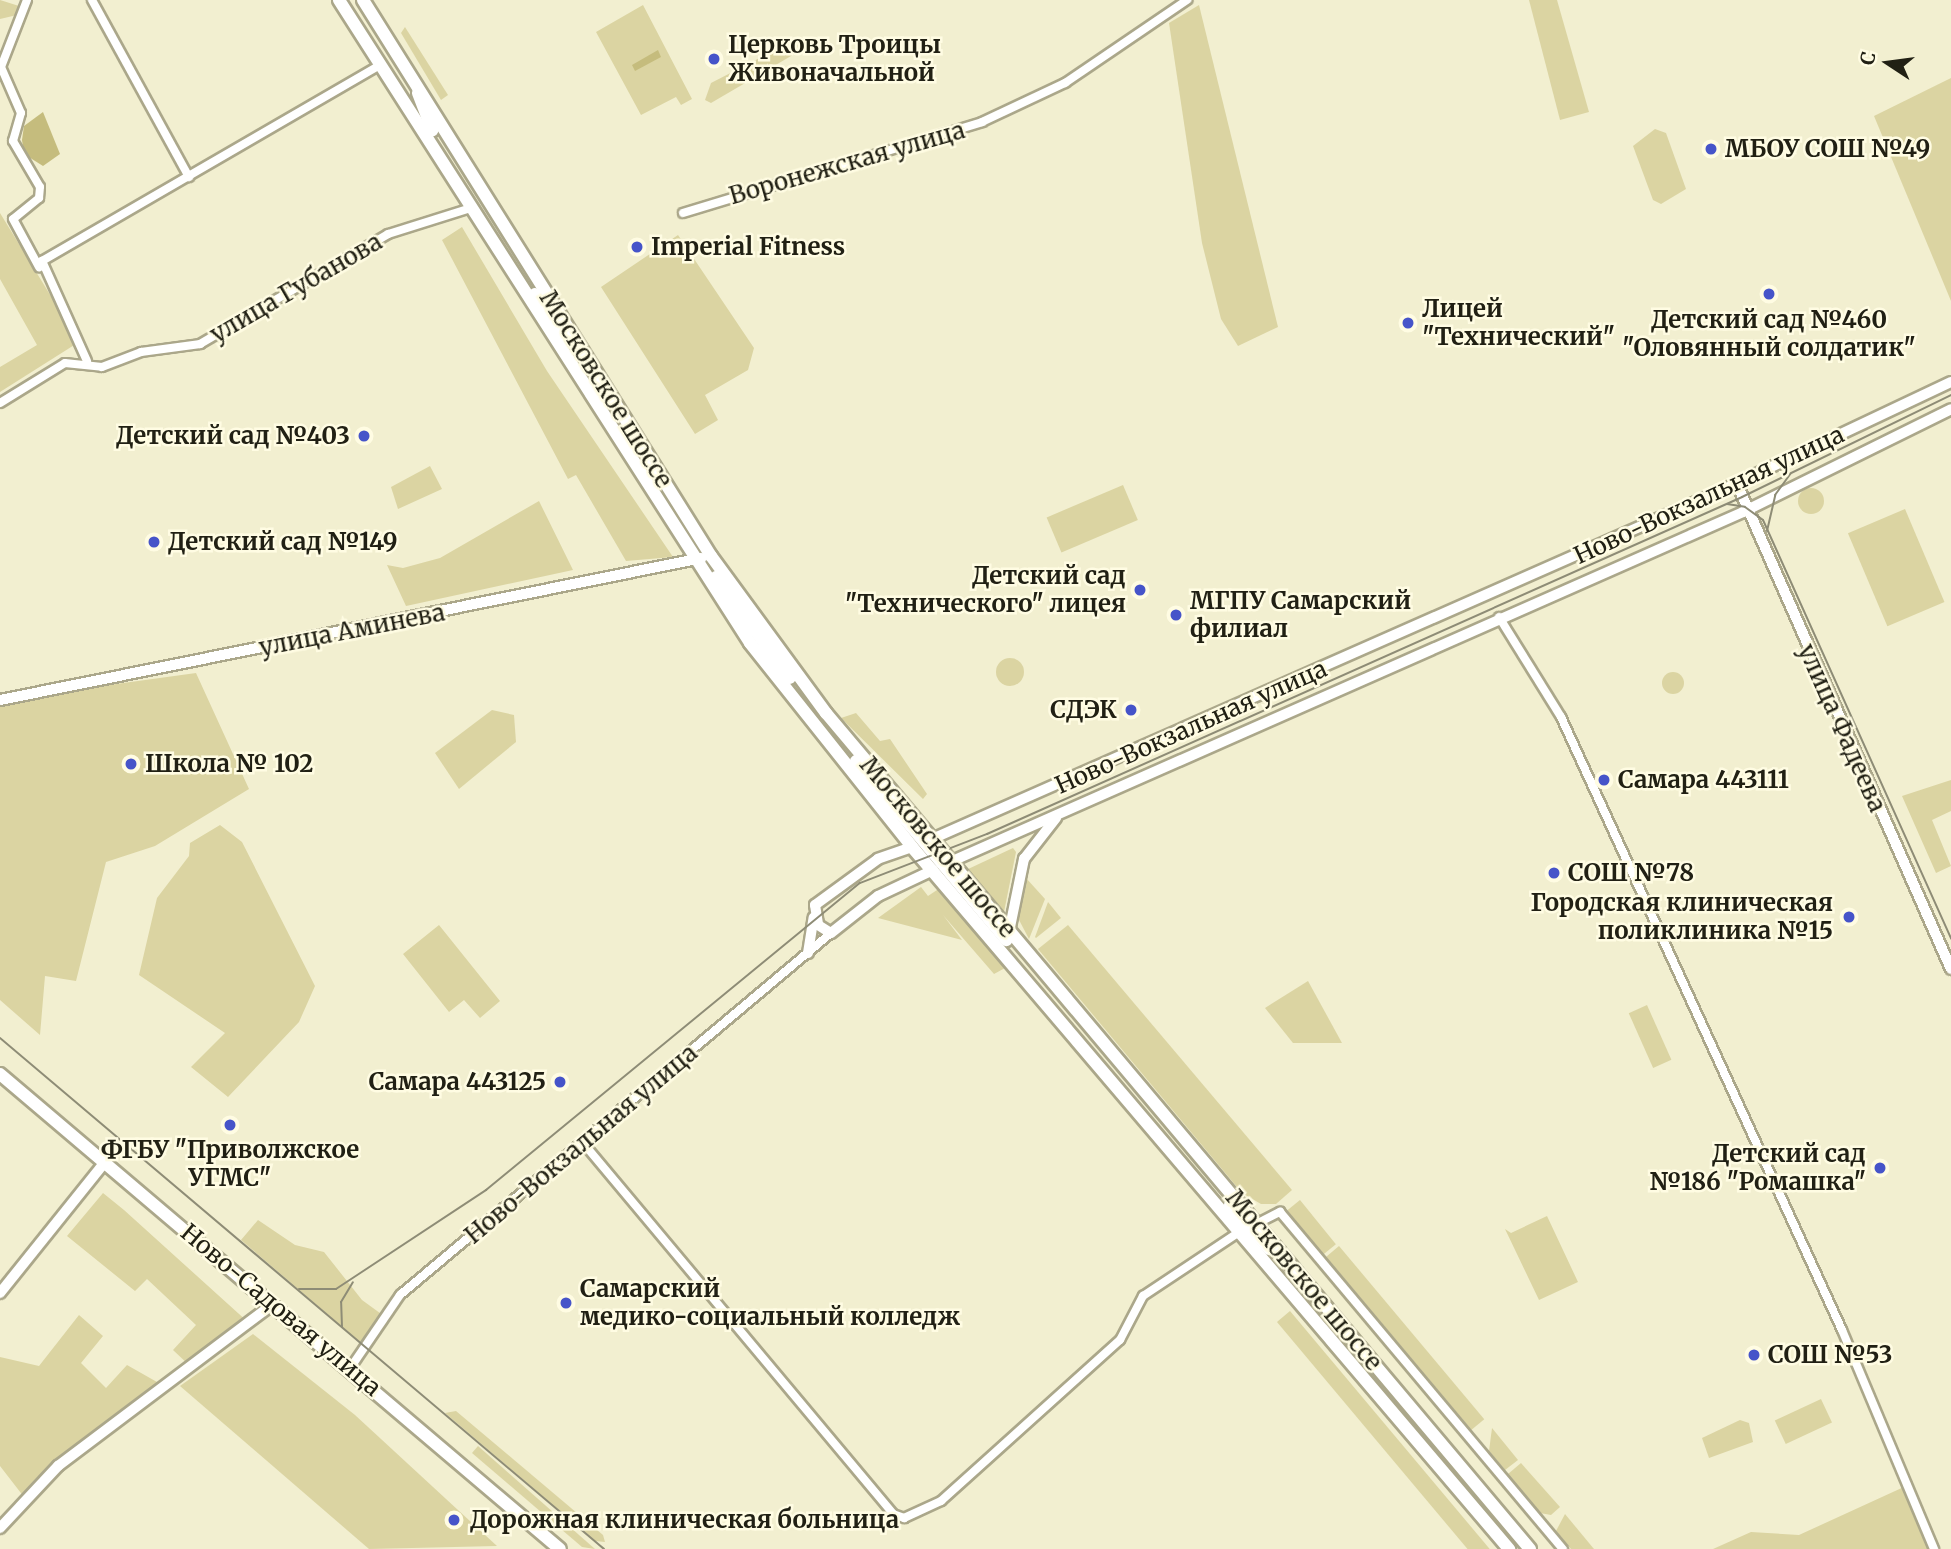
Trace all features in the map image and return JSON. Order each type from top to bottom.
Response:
[{"type":"main road","name":"Московское шоссе","points":[[339,0],[474,206],[699,560],[941,866],[1530,1549]]},
{"type":"main road","name":"Московское шоссе","points":[[363,0],[418,92],[711,556],[922,843]]},
{"type":"main road","name":"Московское шоссе","points":[[418,92],[420,110],[474,206]]},
{"type":"main road","name":"Московское шоссе","points":[[405,102],[420,110]]},
{"type":"main road","name":"Ново-Вокзальная улица","points":[[814,917],[815,905],[853,875],[1737,484],[1951,382]]},
{"type":"main road","name":"Ново-Вокзальная улица","points":[[831,933],[878,896],[941,866],[1499,617],[1746,511],[1951,409]]},
{"type":"main road","points":[[1009,938],[1024,859],[1061,813]]},
{"type":"main road","name":"Московское шоссе","points":[[941,866],[1009,938],[1521,1549]]},
{"type":"main road","points":[[814,917],[831,933]]},
{"type":"main road","points":[[809,952],[814,917]]},
{"type":"main road","name":"Ново-Садовая улица","points":[[0,1074],[559,1549]]},
{"type":"main road","name":"Московское шоссе","points":[[1250,1227],[1509,1549]]},
{"type":"street","points":[[27,0],[1,67],[21,113],[13,141],[40,187],[39,198],[13,219],[87,361]]},
{"type":"street","points":[[92,0],[188,177]]},
{"type":"street","name":"Воронежская улица","points":[[683,212],[982,122],[1065,83],[1187,0]]},
{"type":"street","points":[[39,267],[48,256],[380,65]]},
{"type":"street","name":"улица Губанова","points":[[0,403],[65,363],[87,361],[102,367],[141,352],[200,344],[388,234],[474,206]]},
{"type":"street","name":"улица Фадеева","points":[[1737,484],[1746,511],[1951,969]]},
{"type":"street","name":"улица Аминева","points":[[0,700],[699,560]]},
{"type":"street","points":[[1499,617],[1571,738],[1842,1330],[1934,1549]]},
{"type":"street","name":"Ново-Вокзальная улица","points":[[349,1370],[400,1295],[584,1144],[831,933]]},
{"type":"street","points":[[584,1144],[892,1514],[904,1518],[941,1501],[1120,1340],[1143,1296],[1250,1227],[1280,1212],[1563,1549]]},
{"type":"street","points":[[0,1293],[104,1163]]},
{"type":"street","points":[[0,1528],[58,1466],[272,1305]]},
{"type":"shaded area","points":[[0,0],[19,6],[17,15],[0,19]]},
{"type":"shaded area","points":[[1529,0],[1557,0],[1589,112],[1560,120]]},
{"type":"shaded area","points":[[643,5],[692,99],[681,105],[676,97],[641,115],[596,32]]},
{"type":"shaded area","points":[[1199,5],[1278,327],[1238,346],[1221,319],[1202,243],[1169,23]]},
{"type":"shaded area","points":[[405,27],[448,95],[441,100],[401,33]]},
{"type":"shaded area","points":[[793,41],[803,49],[711,103],[705,100],[711,83]]},
{"type":"shaded area","points":[[658,50],[661,57],[635,71],[632,65]]},
{"type":"shaded area","points":[[1951,78],[1951,301],[1874,116]]},
{"type":"shaded area","points":[[43,112],[60,154],[43,166],[24,154],[22,140],[24,126]]},
{"type":"shaded area","points":[[1655,129],[1666,133],[1686,189],[1661,204],[1653,200],[1633,146]]},
{"type":"shaded area","points":[[0,213],[79,342],[0,392],[0,367],[37,345],[0,279]]},
{"type":"shaded area","points":[[462,227],[547,371],[673,557],[626,561],[576,475],[568,479],[442,240]]},
{"type":"shaded area","points":[[678,235],[754,348],[748,370],[705,395],[718,420],[695,434],[601,287]]},
{"type":"shaded area","points":[[430,466],[442,489],[398,509],[391,487]]},
{"type":"shaded area","points":[[1123,485],[1138,520],[1061,552],[1047,517]]},
{"type":"shaded area","points":[[1811,488],[1820,492],[1824,501],[1820,510],[1811,514],[1802,510],[1798,501],[1802,492]]},
{"type":"shaded area","points":[[539,501],[573,570],[406,606],[387,565],[403,568],[440,558]]},
{"type":"shaded area","points":[[1905,509],[1944,602],[1887,626],[1848,533]]},
{"type":"shaded area","points":[[1010,658],[1020,662],[1024,672],[1020,682],[1010,686],[1000,682],[996,672],[1000,662]]},
{"type":"shaded area","points":[[1673,672],[1681,675],[1684,683],[1681,691],[1673,694],[1665,691],[1662,683],[1665,675]]},
{"type":"shaded area","points":[[196,673],[249,789],[155,846],[106,862],[76,981],[45,976],[40,1035],[0,1000],[0,700]]},
{"type":"shaded area","points":[[492,710],[514,715],[516,742],[459,789],[435,753]]},
{"type":"shaded area","points":[[856,713],[880,741],[890,739],[927,794],[923,799],[841,718]]},
{"type":"shaded area","points":[[1951,780],[1951,811],[1932,820],[1951,866],[1936,873],[1902,796]]},
{"type":"shaded area","points":[[220,825],[242,842],[315,986],[299,1022],[228,1097],[191,1067],[225,1033],[139,975],[157,898],[189,856],[190,843]]},
{"type":"shaded area","points":[[1013,848],[1016,852],[1004,912],[966,870]]},
{"type":"shaded area","points":[[1026,878],[1045,899],[1029,939],[1018,918]]},
{"type":"shaded area","points":[[921,887],[928,896],[940,888],[1005,968],[994,974],[943,915],[962,940],[878,918]]},
{"type":"shaded area","points":[[1048,902],[1061,918],[1036,938],[1035,937]]},
{"type":"shaded area","points":[[439,925],[500,1001],[480,1018],[464,1000],[449,1012],[403,954]]},
{"type":"shaded area","points":[[1068,925],[1292,1190],[1276,1204],[1261,1204],[1242,1193],[1038,949]]},
{"type":"shaded area","points":[[1308,981],[1342,1043],[1293,1043],[1265,1008]]},
{"type":"shaded area","points":[[1647,1005],[1671,1060],[1653,1068],[1629,1013]]},
{"type":"shaded area","points":[[103,1193],[249,1323],[190,1366],[173,1350],[196,1325],[147,1279],[135,1291],[67,1236]]},
{"type":"shaded area","points":[[1300,1200],[1336,1244],[1323,1255],[1287,1211]]},
{"type":"shaded area","points":[[1547,1216],[1578,1282],[1539,1300],[1505,1229],[1511,1233]]},
{"type":"shaded area","points":[[258,1220],[295,1245],[324,1252],[362,1300],[384,1316],[371,1342],[360,1342],[241,1240]]},
{"type":"shaded area","points":[[1339,1246],[1484,1419],[1471,1430],[1326,1257]]},
{"type":"shaded area","points":[[1290,1311],[1490,1549],[1468,1549],[1277,1322]]},
{"type":"shaded area","points":[[79,1315],[103,1336],[81,1363],[106,1388],[127,1365],[164,1386],[24,1497],[0,1466],[0,1357],[39,1366]]},
{"type":"shaded area","points":[[253,1334],[355,1415],[497,1546],[369,1549],[180,1386]]},
{"type":"shaded area","points":[[1821,1399],[1832,1423],[1786,1444],[1775,1421]]},
{"type":"shaded area","points":[[456,1411],[603,1535],[605,1542],[595,1541],[445,1413]]},
{"type":"shaded area","points":[[1740,1420],[1749,1423],[1753,1442],[1709,1458],[1702,1438]]},
{"type":"shaded area","points":[[1492,1428],[1518,1460],[1505,1470],[1489,1451]]},
{"type":"shaded area","points":[[478,1446],[595,1549],[582,1547],[472,1453]]},
{"type":"shaded area","points":[[1521,1463],[1560,1507],[1551,1515],[1540,1513],[1508,1474]]},
{"type":"shaded area","points":[[1906,1486],[1934,1549],[1713,1549],[1751,1532],[1799,1535]]},
{"type":"shaded area","points":[[1565,1514],[1594,1549],[1571,1549],[1556,1531]]},
{"type":"tram line","points":[[299,1289],[336,1289],[486,1190],[860,883],[987,834],[1742,497],[1951,395]]},
{"type":"tram line","points":[[1767,531],[1775,495],[1790,474]]},
{"type":"tram line","points":[[1727,504],[1745,507],[1763,520],[1951,939]]},
{"type":"tram line","points":[[0,1038],[604,1549]]},
{"type":"tram line","points":[[342,1327],[341,1302],[353,1282]]},
{"type":"place","name":"Церковь Троицы Живоначальной","points":[[714,59]]},
{"type":"place","name":"МБОУ СОШ №49","points":[[1711,149]]},
{"type":"place","name":"Imperial Fitness","points":[[637,247]]},
{"type":"place","name":"Детский сад №460 \"Оловянный солдатик\"","points":[[1769,294]]},
{"type":"place","name":"Лицей \"Технический\"","points":[[1408,323]]},
{"type":"place","name":"Детский сад №403","points":[[364,436]]},
{"type":"place","name":"Детский сад №149","points":[[154,542]]},
{"type":"place","name":"Детский сад \"Технического\" лицея","points":[[1140,590]]},
{"type":"place","name":"МГПУ Самарский филиал","points":[[1176,615]]},
{"type":"place","name":"СДЭК","points":[[1131,710]]},
{"type":"place","name":"Школа № 102","points":[[131,764]]},
{"type":"place","name":"Самара 443111","points":[[1604,780]]},
{"type":"place","name":"СОШ №78","points":[[1554,873]]},
{"type":"place","name":"Городская клиническая поликлиника №15","points":[[1849,917]]},
{"type":"place","name":"Самара 443125","points":[[560,1082]]},
{"type":"place","name":"ФГБУ \"Приволжское УГМС\"","points":[[230,1125]]},
{"type":"place","name":"Детский сад №186 \"Ромашка\"","points":[[1880,1168]]},
{"type":"place","name":"Самарский медико-социальный колледж","points":[[566,1303]]},
{"type":"place","name":"СОШ №53","points":[[1754,1355]]},
{"type":"place","name":"Дорожная клиническая больница","points":[[454,1520]]}]
